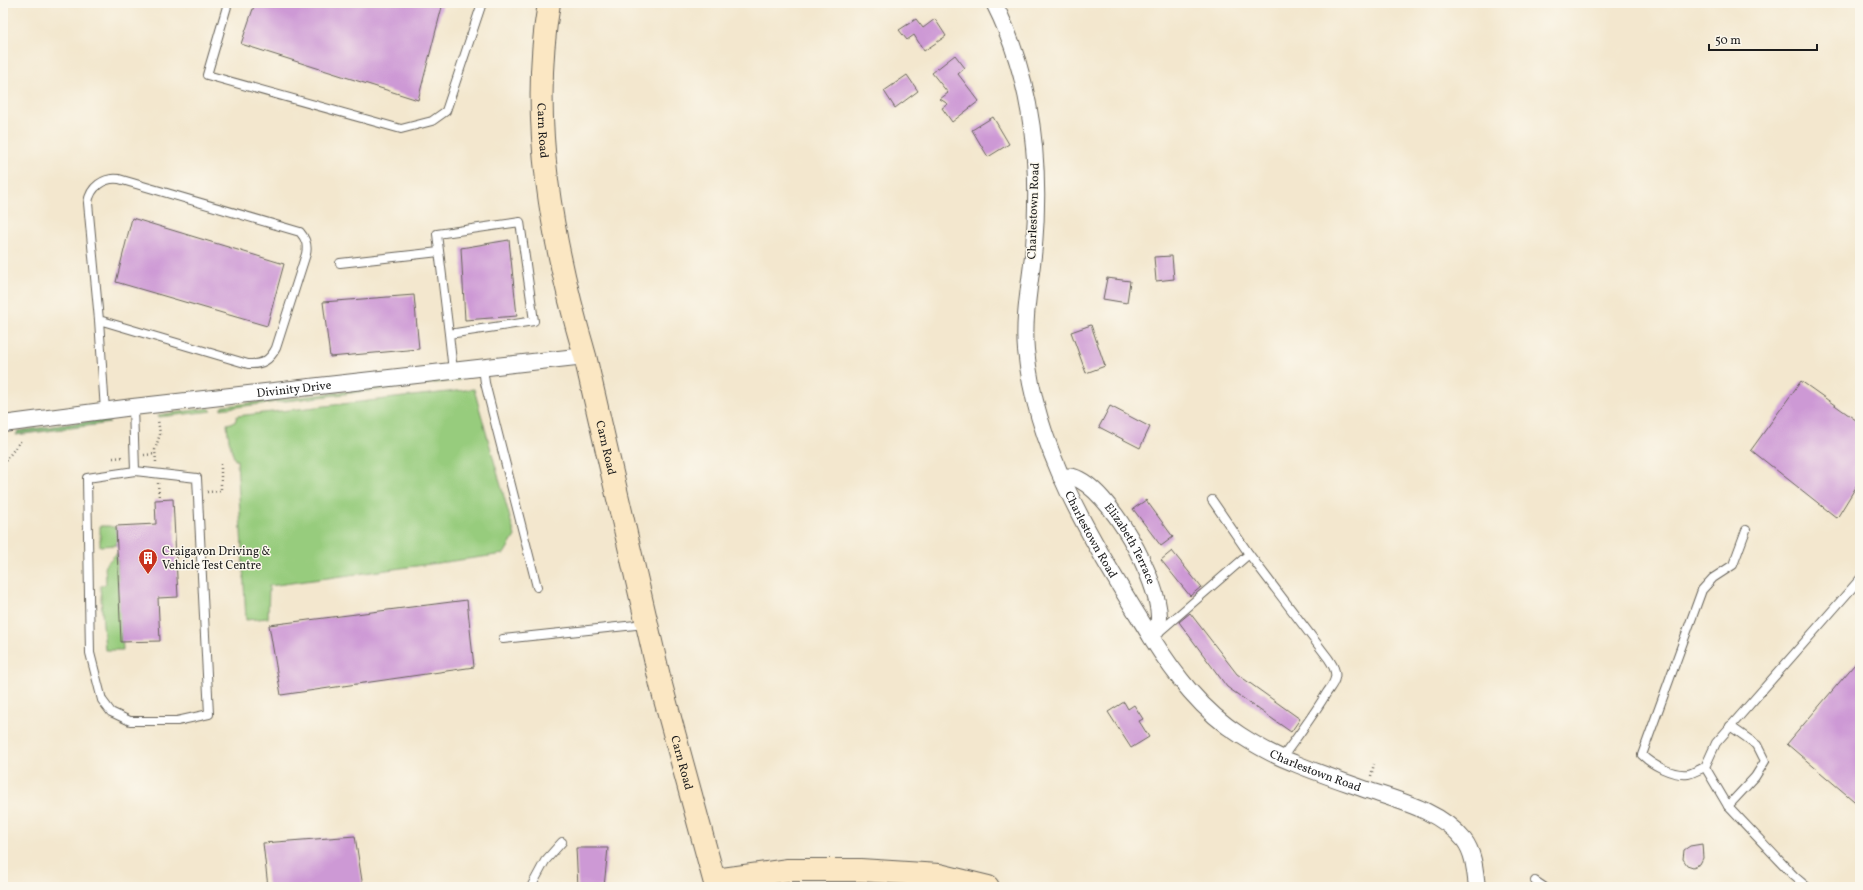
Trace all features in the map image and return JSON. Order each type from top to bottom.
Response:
[{"type":"main road","name":"Carn Road","points":[[549,3],[545,27],[541,74],[546,180],[570,304],[585,356],[661,685],[715,883]]},
{"type":"main road","points":[[715,883],[788,870],[860,870],[939,875],[988,887]]},
{"type":"street","name":"Charlestown Road","points":[[994,3],[1013,48],[1022,77],[1033,134],[1035,211],[1034,245],[1026,323],[1028,368],[1042,424],[1061,477],[1077,511],[1152,638],[1187,688],[1209,711],[1238,734],[1282,758],[1400,801],[1442,820],[1454,829],[1468,846],[1473,858],[1477,887]]},
{"type":"street","name":"Divinity Drive","points":[[3,424],[133,407],[585,356]]},
{"type":"street","name":"Elizabeth Terrace","points":[[1061,477],[1072,476],[1095,491],[1122,524],[1140,556],[1157,603],[1159,624],[1152,638]]},
{"type":"lane","points":[[228,3],[207,75],[401,129],[432,121],[446,111],[482,3]]},
{"type":"lane","points":[[99,320],[248,364],[262,362],[273,354],[276,348],[306,254],[306,240],[300,232],[119,178],[106,179],[92,190],[88,197],[88,203],[99,320],[104,411]]},
{"type":"lane","points":[[449,334],[534,321],[520,222],[437,234],[453,371]]},
{"type":"lane","points":[[340,263],[439,252]]},
{"type":"lane","points":[[483,367],[485,383],[536,587]]},
{"type":"lane","points":[[133,407],[135,471]]},
{"type":"lane","points":[[135,471],[157,474],[197,478],[209,714],[177,721],[130,721],[111,712],[102,700],[90,653],[87,478],[135,471]]},
{"type":"lane","points":[[1212,500],[1249,554],[1331,662],[1335,672],[1335,678],[1332,685],[1282,758]]},
{"type":"lane","points":[[1746,530],[1733,564],[1713,578],[1702,590],[1642,755],[1648,762],[1676,773],[1688,774],[1706,767],[1716,743],[1860,579]]},
{"type":"lane","points":[[1152,638],[1249,554]]},
{"type":"lane","points":[[503,639],[647,624]]},
{"type":"lane","points":[[1728,806],[1755,777],[1765,761],[1757,745],[1730,726]]},
{"type":"lane","points":[[1706,767],[1728,806],[1794,876],[1807,887]]},
{"type":"lane","points":[[530,887],[545,861],[562,842]]},
{"type":"lane","points":[[1535,881],[1544,887]]},
{"type":"path","points":[[158,420],[160,434],[155,450],[159,497]]},
{"type":"path","points":[[3,464],[22,439]]},
{"type":"path","points":[[198,492],[221,491],[221,464]]},
{"type":"green space","points":[[459,378],[460,380],[220,409],[224,406]]},
{"type":"green space","points":[[474,389],[515,536],[504,554],[269,586],[268,618],[246,620],[237,460],[235,460],[232,451],[227,424],[235,422],[237,416]]},
{"type":"green space","points":[[209,408],[212,411],[159,417],[158,415]]},
{"type":"green space","points":[[103,419],[110,423],[16,435],[18,431]]},
{"type":"green space","points":[[100,526],[117,528],[117,545],[100,546]]},
{"type":"green space","points":[[117,553],[123,650],[105,650],[100,586],[106,584],[105,565]]},
{"type":"building","points":[[255,3],[443,3],[418,100],[241,44]]},
{"type":"building","points":[[916,19],[923,28],[935,19],[946,36],[924,51],[914,35],[907,40],[899,30]]},
{"type":"building","points":[[955,55],[965,68],[958,74],[979,101],[952,122],[942,108],[948,104],[940,99],[948,93],[932,73]]},
{"type":"building","points":[[907,75],[918,91],[895,108],[884,91]]},
{"type":"building","points":[[993,117],[1009,144],[988,157],[972,130]]},
{"type":"building","points":[[132,218],[284,264],[267,326],[116,282]]},
{"type":"building","points":[[509,240],[517,316],[465,320],[461,248]]},
{"type":"building","points":[[1172,256],[1174,279],[1156,281],[1154,257]]},
{"type":"building","points":[[1107,278],[1130,281],[1127,303],[1103,299]]},
{"type":"building","points":[[414,295],[419,349],[330,357],[323,302]]},
{"type":"building","points":[[1091,325],[1105,366],[1086,373],[1071,332]]},
{"type":"building","points":[[1801,381],[1860,423],[1860,490],[1856,487],[1837,518],[1751,450]]},
{"type":"building","points":[[1110,406],[1150,427],[1140,448],[1099,427]]},
{"type":"building","name":"Craigavon Driving & Vehicle Test Centre","points":[[173,499],[178,597],[158,598],[160,641],[121,642],[116,526],[156,524],[155,500]]},
{"type":"building","points":[[1146,500],[1173,537],[1161,546],[1133,509]]},
{"type":"building","points":[[1172,551],[1201,587],[1190,596],[1161,560]]},
{"type":"building","points":[[467,600],[474,667],[281,695],[269,625]]},
{"type":"building","points":[[1190,613],[1237,674],[1300,719],[1291,732],[1227,687],[1179,622]]},
{"type":"building","points":[[1860,658],[1860,806],[1787,744]]},
{"type":"building","points":[[1124,702],[1128,709],[1134,705],[1143,719],[1139,721],[1149,737],[1131,748],[1108,712]]},
{"type":"building","points":[[355,836],[363,887],[268,887],[263,843]]},
{"type":"building","points":[[1702,844],[1703,858],[1700,864],[1693,867],[1687,865],[1683,859],[1684,850],[1690,846]]},
{"type":"building","points":[[576,848],[608,848],[604,887],[578,887]]},
{"type":"place","name":"Craigavon Driving & Vehicle Test Centre","points":[[148,575]]}]
